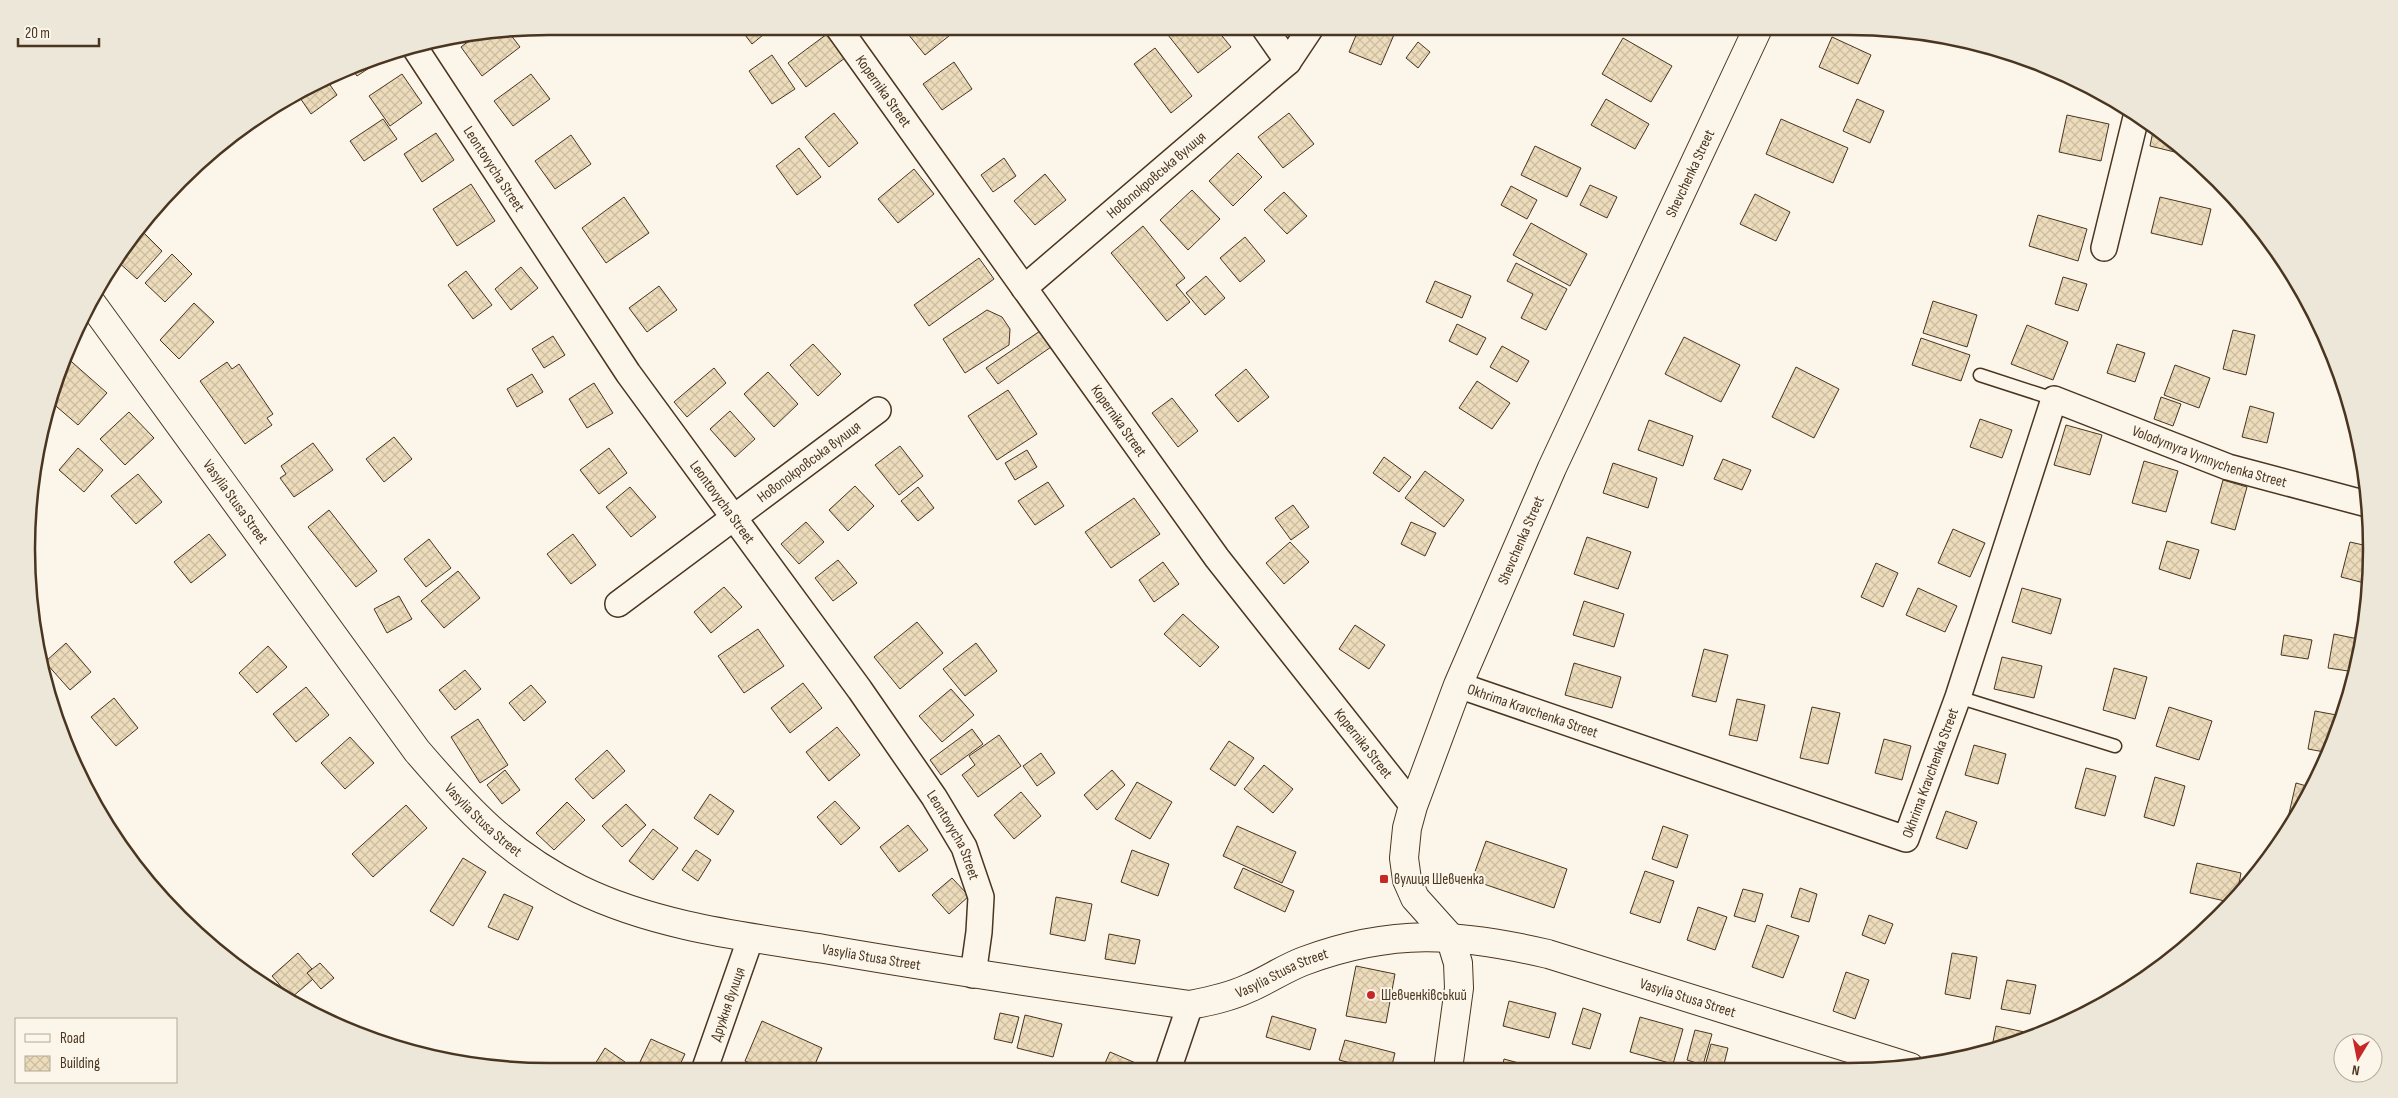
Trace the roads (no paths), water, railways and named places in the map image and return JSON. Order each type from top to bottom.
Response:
[{"type":"main road","name":"Shevchenka Street","points":[[1449,1063],[1459,988],[1458,963],[1450,937],[1415,898],[1407,880],[1404,858],[1407,828],[1412,806],[1458,685],[1552,468],[1756,35]]},
{"type":"main road","name":"Vasylia Stusa Street","points":[[95,308],[417,751],[480,821],[509,846],[578,888],[614,905],[680,924],[751,937],[973,975],[1190,1005],[1218,1000],[1249,988],[1303,962],[1360,944],[1401,937],[1450,937],[1511,945],[1548,954],[1892,1061]]},
{"type":"street","name":"Kopernika Street","points":[[843,35],[1217,558],[1412,806]]},
{"type":"street","points":[[1269,35],[1288,62]]},
{"type":"street","name":"Новопокровська вулиця","points":[[1024,288],[1288,62],[1306,35]]},
{"type":"street","name":"Leontovycha Street","points":[[418,53],[628,373],[866,698],[934,797],[964,847],[981,897],[979,932],[973,975]]},
{"type":"street","points":[[2104,248],[2135,122]]},
{"type":"street","name":"Okhrima Kravchenka Street","points":[[1458,685],[1906,839],[1958,697],[2054,399]]},
{"type":"street","name":"Volodymyra Vynnychenka Street","points":[[2054,399],[2228,466],[2361,502]]},
{"type":"street","name":"Новопокровська вулиця","points":[[618,604],[878,410]]},
{"type":"street","name":"Дружня вулиця","points":[[707,1063],[751,937]]},
{"type":"street","points":[[1170,1063],[1190,1005]]},
{"type":"lane","points":[[1980,374],[2054,399]]},
{"type":"lane","points":[[1958,697],[2115,746]]},
{"type":"place","name":"вулиця Шевченка","points":[[1384,879]]},
{"type":"place","name":"Шевченківський","points":[[1371,995]]}]
